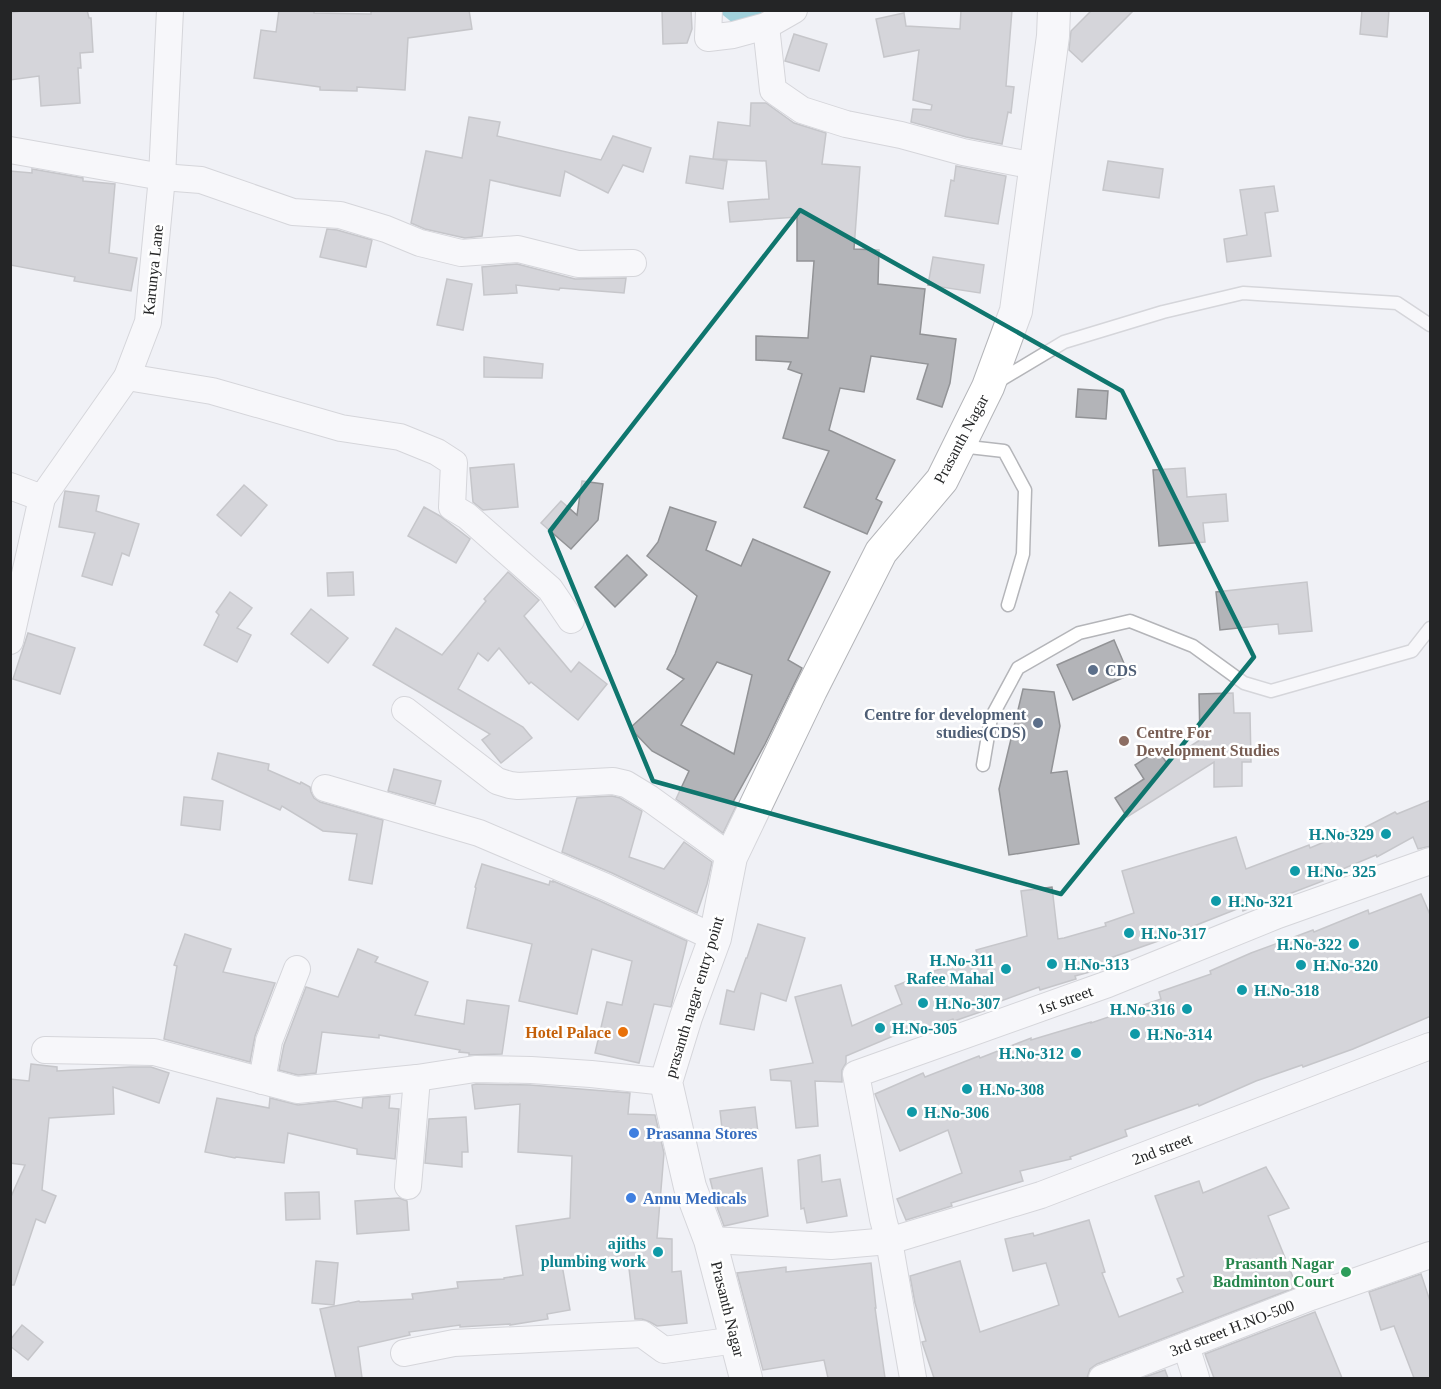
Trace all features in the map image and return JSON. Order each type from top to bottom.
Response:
[{"type":"street","name":"Karunya Lane","points":[[10,640],[42,498],[127,378],[148,322],[162,177],[170,10]]},
{"type":"street","points":[[709,10],[708,38],[734,35],[766,26],[794,10]]},
{"type":"street","name":"Prasanth Nagar","points":[[731,857],[811,690],[881,552],[942,480],[988,387],[1016,311],[1053,36],[1054,10]]},
{"type":"street","points":[[766,26],[773,90],[802,110],[846,124],[901,135],[963,152],[1035,166]]},
{"type":"street","points":[[10,150],[162,177],[201,180],[293,212],[340,214],[420,243],[462,253],[518,249],[578,264],[633,263]]},
{"type":"street","points":[[127,378],[212,391],[341,428],[400,437],[437,452],[454,463],[452,507],[467,516],[550,590],[571,620]]},
{"type":"street","points":[[10,486],[42,498]]},
{"type":"street","points":[[405,710],[497,781],[518,786],[614,781],[626,784],[731,857]]},
{"type":"street","points":[[325,788],[478,833],[606,887],[715,938]]},
{"type":"street","name":"prasanth nagar entry point","points":[[710,1240],[690,1187],[666,1082],[686,1017],[715,938],[731,857]]},
{"type":"street","name":"1st street","points":[[889,1241],[856,1074],[1108,984],[1278,915],[1431,861]]},
{"type":"street","points":[[262,1081],[269,1041],[297,969]]},
{"type":"street","name":"2nd street","points":[[710,1240],[831,1246],[889,1241],[1041,1195],[1431,1046]]},
{"type":"street","points":[[45,1050],[154,1052],[297,1090],[417,1078],[476,1069],[591,1074],[666,1082]]},
{"type":"street","points":[[408,1186],[417,1078]]},
{"type":"street","name":"Prasanth Nagar","points":[[710,1240],[746,1378]]},
{"type":"street","points":[[889,1241],[913,1378]]},
{"type":"street","name":"3rd street H.NO-500","points":[[1102,1378],[1311,1297],[1431,1255]]},
{"type":"street","points":[[404,1353],[454,1344],[642,1334],[664,1350],[736,1340]]},
{"type":"street","points":[[1186,1346],[1196,1378]]},
{"type":"lane","points":[[988,387],[1064,342],[1163,312],[1243,293],[1397,303],[1431,326]]},
{"type":"lane","points":[[959,446],[1004,451],[1025,490],[1023,554],[1008,605]]},
{"type":"lane","points":[[984,765],[992,718],[1018,668],[1079,633],[1130,621],[1193,646],[1244,683],[1272,691],[1412,651],[1431,628]]},
{"type":"highlighted area","points":[[800,210],[1122,391],[1254,657],[1061,894],[653,781],[550,531]]},
{"type":"water","points":[[718,11],[784,11],[734,24]]},
{"type":"building","points":[[27,10],[87,10],[91,18],[93,52],[80,53],[81,68],[78,68],[80,103],[41,106],[39,76],[10,80],[10,13]]},
{"type":"building","points":[[279,10],[371,14],[371,10],[469,10],[472,29],[408,38],[405,90],[357,87],[357,91],[320,90],[320,87],[254,78],[261,30],[276,32]]},
{"type":"building","points":[[662,10],[691,10],[692,29],[687,43],[663,44]]},
{"type":"building","points":[[961,10],[1012,10],[1006,86],[1014,87],[1011,113],[1008,112],[1002,144],[911,122],[913,109],[931,110],[932,105],[913,100],[919,50],[884,57],[876,19],[904,13],[906,26],[960,29]]},
{"type":"building","points":[[1092,10],[1134,10],[1082,62],[1069,50],[1071,31]]},
{"type":"building","points":[[1362,10],[1389,10],[1387,37],[1360,34]]},
{"type":"building","points":[[794,34],[827,44],[819,71],[785,61]]},
{"type":"building","points":[[751,103],[766,103],[794,123],[826,133],[822,164],[860,167],[854,249],[879,250],[878,284],[925,289],[920,334],[956,339],[950,383],[942,407],[917,399],[928,364],[871,356],[864,392],[840,388],[829,430],[895,460],[876,499],[882,502],[867,534],[804,507],[829,451],[783,438],[802,374],[788,369],[791,362],[756,360],[756,336],[808,338],[814,261],[797,261],[797,217],[730,222],[728,202],[769,199],[766,161],[713,159],[718,122],[750,126]]},
{"type":"building","points":[[469,117],[500,122],[497,136],[601,160],[613,136],[651,148],[643,172],[623,165],[608,193],[565,171],[560,196],[490,180],[482,236],[465,238],[425,229],[411,223],[426,151],[462,158]]},
{"type":"building","points":[[690,156],[727,161],[723,189],[686,183]]},
{"type":"building","points":[[1108,161],[1163,169],[1159,198],[1103,190]]},
{"type":"building","points":[[956,166],[1006,176],[998,224],[945,216],[951,180],[954,181]]},
{"type":"building","points":[[32,169],[83,178],[83,181],[115,184],[109,253],[137,258],[131,291],[74,281],[75,277],[10,265],[10,171],[32,173]]},
{"type":"building","points":[[1274,186],[1278,211],[1265,213],[1271,256],[1227,262],[1224,239],[1247,235],[1240,190]]},
{"type":"building","points":[[327,229],[372,240],[366,267],[320,257]]},
{"type":"building","points":[[933,257],[984,265],[980,293],[928,285]]},
{"type":"building","points":[[517,264],[575,279],[626,278],[624,293],[560,288],[559,290],[516,285],[517,293],[484,295],[482,267]]},
{"type":"building","points":[[447,279],[472,284],[463,330],[437,325]]},
{"type":"building","points":[[484,357],[543,364],[542,378],[484,377]]},
{"type":"building","points":[[1078,389],[1108,391],[1106,419],[1076,417]]},
{"type":"building","points":[[514,464],[518,507],[483,510],[473,502],[470,468]]},
{"type":"building","points":[[1185,468],[1187,497],[1226,494],[1228,521],[1203,523],[1205,542],[1159,546],[1153,470]]},
{"type":"building","points":[[582,481],[603,484],[598,520],[571,549],[541,523],[561,501],[577,515]]},
{"type":"building","points":[[244,485],[267,505],[241,536],[217,515]]},
{"type":"building","points":[[65,491],[99,496],[96,511],[139,524],[129,556],[122,553],[112,585],[82,576],[95,533],[59,527]]},
{"type":"building","points":[[424,507],[470,539],[456,563],[408,536]]},
{"type":"building","points":[[670,507],[716,522],[706,550],[741,566],[753,539],[830,572],[788,660],[802,668],[765,744],[732,804],[736,806],[723,833],[676,799],[689,771],[652,751],[630,728],[684,679],[667,669],[697,596],[647,556],[658,542]],"holes":[[[717,662],[752,675],[734,754],[681,725]]]},
{"type":"building","points":[[627,555],[647,575],[615,607],[595,587]]},
{"type":"building","points":[[353,572],[354,595],[328,596],[327,573]]},
{"type":"building","points":[[508,572],[539,600],[524,616],[571,672],[579,662],[607,684],[578,720],[531,682],[529,684],[499,648],[488,661],[478,653],[458,689],[523,727],[532,738],[501,763],[482,740],[490,734],[373,665],[396,628],[442,655],[486,601],[484,599]]},
{"type":"building","points":[[1307,582],[1312,631],[1279,634],[1278,624],[1220,630],[1216,592]]},
{"type":"building","points":[[230,592],[252,608],[237,628],[251,635],[237,662],[204,645],[219,615],[216,612]]},
{"type":"building","points":[[311,609],[348,638],[328,663],[291,634]]},
{"type":"building","points":[[28,633],[75,648],[60,694],[13,679]]},
{"type":"building","name":"CDS","points":[[1114,640],[1129,675],[1073,700],[1057,665]]},
{"type":"building","points":[[1023,689],[1054,692],[1060,726],[1051,773],[1067,771],[1079,844],[1009,855],[999,789]]},
{"type":"building","points":[[1233,693],[1234,713],[1250,713],[1251,762],[1242,762],[1242,786],[1214,787],[1214,762],[1127,817],[1115,798],[1144,779],[1135,765],[1158,750],[1166,762],[1200,740],[1199,694]]},
{"type":"building","points":[[218,753],[269,764],[268,770],[310,787],[314,798],[320,802],[383,820],[372,884],[349,880],[357,834],[323,831],[282,806],[280,810],[212,779]]},
{"type":"building","points":[[394,769],[441,781],[435,804],[388,791]]},
{"type":"building","points":[[612,796],[642,811],[629,857],[664,869],[684,842],[712,862],[697,913],[562,852],[577,798]]},
{"type":"building","points":[[184,797],[223,801],[220,830],[181,825]]},
{"type":"building","points":[[1431,800],[1431,846],[1418,849],[1413,837],[1377,857],[1376,855],[1321,878],[1323,881],[1281,897],[1280,895],[1243,911],[1242,907],[1194,926],[1195,928],[1110,958],[1112,966],[1075,976],[1076,979],[1040,990],[1039,987],[990,1005],[992,1008],[954,1021],[953,1019],[914,1034],[912,1028],[846,1056],[846,1063],[842,1070],[842,1082],[815,1081],[818,1126],[796,1128],[791,1081],[771,1080],[770,1070],[813,1063],[795,997],[841,985],[852,1026],[902,1004],[895,986],[978,957],[976,950],[1027,936],[1021,891],[1052,887],[1058,939],[1064,938],[1106,926],[1105,923],[1134,913],[1122,871],[1236,837],[1246,869],[1309,845],[1310,848],[1355,829],[1356,832],[1395,812],[1397,814]]},
{"type":"building","points":[[482,864],[549,885],[550,881],[553,881],[687,941],[671,1007],[654,1004],[639,1063],[595,1053],[607,1002],[622,1005],[632,961],[592,949],[577,1014],[519,1001],[532,944],[467,928]]},
{"type":"building","points":[[1421,894],[1431,917],[1431,1016],[1353,1049],[1256,1081],[1199,1106],[1198,1104],[1125,1130],[1127,1136],[1070,1157],[1071,1159],[1020,1171],[1023,1181],[951,1203],[952,1206],[906,1220],[897,1199],[962,1173],[948,1130],[900,1151],[875,1094],[923,1073],[925,1077],[1031,1038],[1031,1040],[1091,1023],[1161,999],[1159,992],[1211,974],[1210,971],[1251,953],[1313,930],[1314,932],[1368,910],[1369,914]]},
{"type":"building","points":[[758,924],[805,938],[786,1001],[761,993],[754,1030],[720,1024],[727,990],[734,992]]},
{"type":"building","points":[[185,934],[231,949],[223,972],[275,983],[255,1036],[250,1062],[164,1039],[177,966],[174,965]]},
{"type":"building","points":[[358,949],[378,957],[375,962],[428,982],[415,1015],[464,1024],[467,1000],[509,1006],[502,1054],[469,1055],[469,1053],[459,1052],[460,1050],[379,1035],[379,1038],[322,1032],[316,1073],[298,1075],[279,1070],[284,1045],[306,987],[338,997]]},
{"type":"building","points":[[31,1064],[57,1067],[57,1071],[151,1067],[169,1073],[159,1103],[113,1087],[114,1114],[49,1118],[42,1190],[56,1196],[45,1223],[36,1219],[14,1285],[10,1285],[10,1199],[25,1165],[10,1163],[10,1079],[29,1081]]},
{"type":"building","points":[[472,1085],[530,1085],[630,1093],[628,1114],[655,1115],[664,1153],[657,1238],[672,1239],[672,1272],[681,1271],[687,1323],[657,1326],[642,1319],[635,1319],[628,1260],[562,1265],[570,1310],[547,1314],[548,1319],[510,1325],[460,1327],[460,1325],[409,1332],[410,1335],[358,1347],[362,1378],[336,1378],[320,1309],[359,1301],[413,1299],[412,1294],[458,1288],[457,1282],[504,1279],[523,1275],[516,1226],[570,1218],[572,1156],[518,1152],[520,1104],[475,1109]]},
{"type":"building","points":[[390,1096],[389,1108],[399,1109],[395,1159],[357,1154],[357,1149],[288,1133],[284,1163],[235,1158],[205,1152],[217,1098],[269,1108],[270,1098],[298,1105],[335,1101],[362,1108],[363,1098]]},
{"type":"building","points":[[755,1107],[758,1133],[723,1137],[720,1111]]},
{"type":"building","points":[[466,1117],[468,1152],[462,1152],[462,1167],[425,1163],[429,1119]]},
{"type":"building","points":[[820,1155],[822,1182],[840,1179],[847,1216],[807,1223],[804,1208],[801,1209],[798,1160]]},
{"type":"building","points":[[1266,1167],[1289,1208],[1268,1216],[1297,1287],[1097,1364],[1090,1369],[1087,1378],[934,1378],[922,1342],[926,1341],[910,1276],[960,1261],[980,1332],[1059,1305],[1046,1263],[1013,1271],[1005,1239],[1033,1233],[1034,1236],[1089,1220],[1105,1272],[1102,1273],[1119,1317],[1183,1292],[1177,1279],[1184,1276],[1155,1196],[1199,1181],[1203,1193]]},
{"type":"building","points":[[762,1168],[768,1216],[724,1226],[710,1179]]},
{"type":"building","points":[[319,1192],[320,1219],[286,1220],[285,1193]]},
{"type":"building","points":[[399,1198],[407,1201],[409,1230],[357,1234],[355,1201]]},
{"type":"building","points":[[316,1261],[338,1263],[334,1305],[312,1303]]},
{"type":"building","points":[[871,1263],[885,1378],[828,1378],[824,1360],[763,1370],[737,1273],[786,1267],[786,1272]]},
{"type":"building","points":[[1421,1274],[1431,1304],[1431,1378],[1414,1378],[1394,1326],[1381,1330],[1369,1292]]},
{"type":"building","points":[[1315,1312],[1342,1378],[1214,1378],[1205,1354]]},
{"type":"building","points":[[22,1325],[43,1342],[28,1360],[10,1346],[10,1340]]},
{"type":"building","points":[[1165,1370],[1168,1378],[1142,1378]]},
{"type":"place","name":"CDS","points":[[1093,670]]},
{"type":"place","name":"Centre for development studies(CDS)","points":[[1038,723]]},
{"type":"place","name":"Centre For Development Studies","points":[[1124,741]]},
{"type":"place","name":"H.No-329","points":[[1386,834]]},
{"type":"place","name":"H.No- 325","points":[[1295,871]]},
{"type":"place","name":"H.No-321","points":[[1216,901]]},
{"type":"place","name":"H.No-317","points":[[1129,933]]},
{"type":"place","name":"H.No-322","points":[[1354,944]]},
{"type":"place","name":"H.No-313","points":[[1052,964]]},
{"type":"place","name":"H.No-320","points":[[1301,965]]},
{"type":"place","name":"H.No-311 Rafee Mahal","points":[[1006,969]]},
{"type":"place","name":"H.No-318","points":[[1242,990]]},
{"type":"place","name":"H.No-307","points":[[923,1003]]},
{"type":"place","name":"H.No-316","points":[[1187,1009]]},
{"type":"place","name":"H.No-305","points":[[880,1028]]},
{"type":"place","name":"Hotel Palace","points":[[623,1032]]},
{"type":"place","name":"H.No-314","points":[[1135,1034]]},
{"type":"place","name":"H.No-312","points":[[1076,1053]]},
{"type":"place","name":"H.No-308","points":[[967,1089]]},
{"type":"place","name":"H.No-306","points":[[912,1112]]},
{"type":"place","name":"Prasanna Stores","points":[[634,1133]]},
{"type":"place","name":"Annu Medicals","points":[[631,1198]]},
{"type":"place","name":"ajiths plumbing work","points":[[658,1252]]},
{"type":"place","name":"Prasanth Nagar Badminton Court","points":[[1346,1272]]}]
